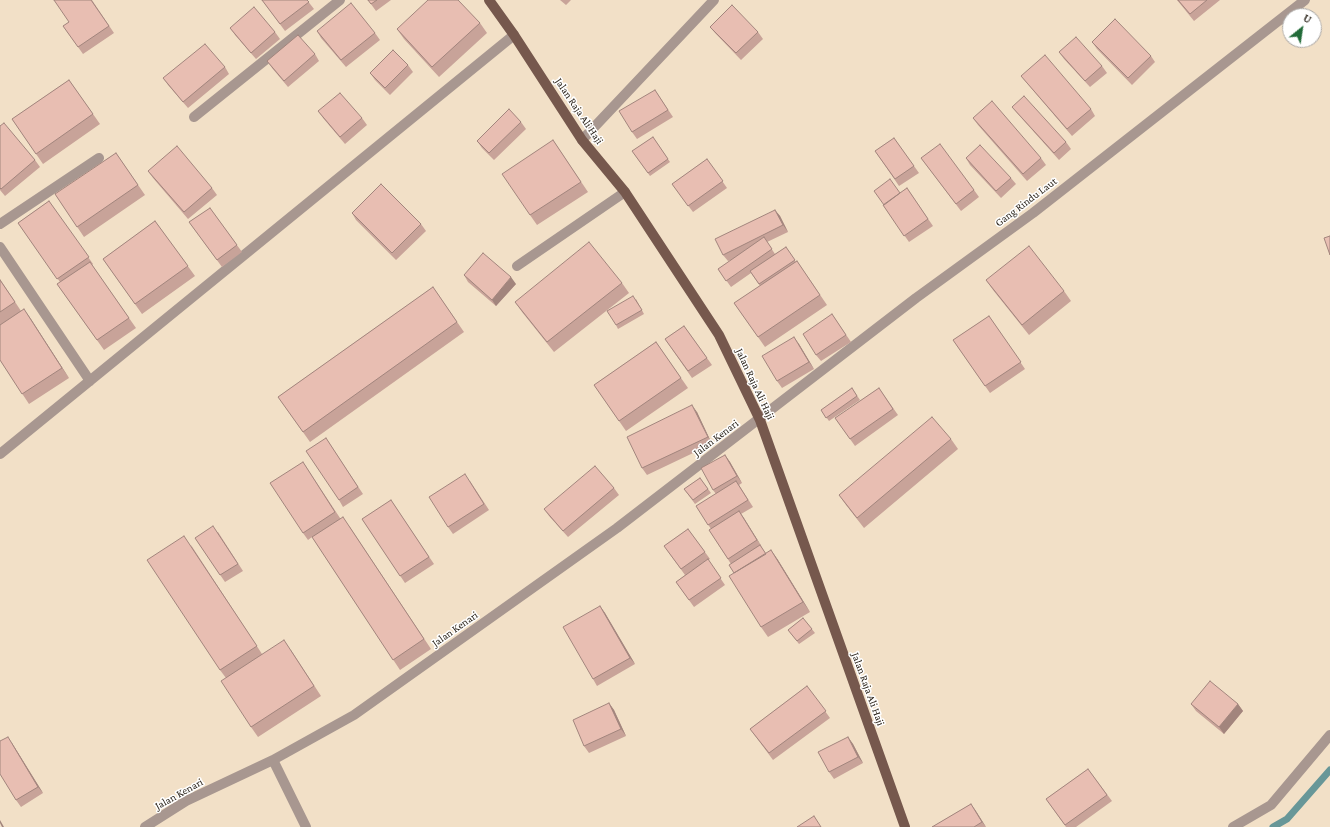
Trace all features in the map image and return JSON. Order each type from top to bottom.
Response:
[{"type":"main road","name":"Jalan Raja Ali Haji","points":[[489,0],[514,35],[582,140],[625,192],[719,335],[760,420],[905,827]]},
{"type":"street","points":[[194,117],[340,0]]},
{"type":"street","points":[[582,140],[714,0]]},
{"type":"street","name":"Gang Rindu Laut","points":[[760,420],[916,298],[1033,213],[1305,0]]},
{"type":"street","points":[[0,454],[514,35]]},
{"type":"street","points":[[0,224],[99,158]]},
{"type":"street","points":[[517,266],[625,192]]},
{"type":"street","points":[[0,247],[90,381]]},
{"type":"street","name":"Jalan Kenari","points":[[145,827],[186,801],[273,760],[354,715],[617,528],[760,420]]},
{"type":"street","points":[[1233,827],[1271,805],[1330,735]]},
{"type":"street","points":[[273,760],[306,827]]},
{"type":"building","points":[[54,0],[91,0],[109,26],[78,47],[63,26],[69,22]]},
{"type":"building","points":[[262,0],[307,0],[309,2],[280,24]]},
{"type":"building","points":[[368,0],[377,0],[371,4]]},
{"type":"building","points":[[428,0],[458,0],[480,23],[432,67],[397,29]]},
{"type":"building","points":[[1178,0],[1207,0],[1190,14]]},
{"type":"building","points":[[351,3],[375,33],[341,60],[317,31]]},
{"type":"building","points":[[732,5],[758,32],[736,53],[710,27]]},
{"type":"building","points":[[254,7],[275,32],[251,53],[230,28]]},
{"type":"building","points":[[1115,19],[1151,56],[1128,78],[1092,42]]},
{"type":"building","points":[[298,35],[315,54],[284,81],[267,61]]},
{"type":"building","points":[[1076,37],[1102,66],[1085,81],[1059,52]]},
{"type":"building","points":[[205,44],[225,67],[183,102],[163,78]]},
{"type":"building","points":[[393,50],[408,65],[385,88],[370,73]]},
{"type":"building","points":[[1045,55],[1091,109],[1067,129],[1021,76]]},
{"type":"building","points":[[69,80],[93,114],[36,154],[12,119]]},
{"type":"building","points":[[655,90],[668,110],[632,132],[619,111]]},
{"type":"building","points":[[340,93],[362,118],[340,137],[318,111]]},
{"type":"building","points":[[1024,96],[1066,142],[1054,153],[1012,107]]},
{"type":"building","points":[[992,101],[1041,158],[1023,174],[973,118]]},
{"type":"building","points":[[509,109],[521,122],[489,153],[477,141]]},
{"type":"building","points":[[4,123],[35,160],[1,189],[0,126]]},
{"type":"building","points":[[653,137],[668,159],[648,173],[632,151]]},
{"type":"building","points":[[894,138],[914,166],[895,179],[875,151]]},
{"type":"building","points":[[553,140],[581,182],[530,215],[502,174]]},
{"type":"building","points":[[940,144],[974,190],[956,204],[921,158]]},
{"type":"building","points":[[980,145],[1011,178],[996,191],[966,158]]},
{"type":"building","points":[[177,146],[212,188],[184,212],[148,171]]},
{"type":"building","points":[[116,153],[138,185],[77,227],[55,194]]},
{"type":"building","points":[[707,159],[723,181],[688,206],[672,184]]},
{"type":"building","points":[[890,179],[900,193],[884,205],[874,191]]},
{"type":"building","points":[[381,184],[421,224],[392,253],[352,213]]},
{"type":"building","points":[[907,188],[928,219],[904,236],[883,205]]},
{"type":"building","points":[[49,201],[89,257],[57,279],[18,223]]},
{"type":"building","points":[[210,208],[237,245],[217,260],[189,222]]},
{"type":"building","points":[[775,210],[783,225],[723,255],[715,239]]},
{"type":"building","points":[[155,221],[188,266],[135,304],[103,259]]},
{"type":"building","points":[[1330,236],[1330,255],[1324,238]]},
{"type":"building","points":[[764,237],[772,249],[726,281],[718,269]]},
{"type":"building","points":[[589,242],[622,283],[547,342],[515,302]]},
{"type":"building","points":[[1029,246],[1064,291],[1022,325],[986,280]]},
{"type":"building","points":[[786,247],[795,260],[759,284],[750,271]]},
{"type":"building","points":[[483,253],[511,277],[492,300],[464,275]]},
{"type":"building","points":[[797,261],[820,295],[758,337],[734,303]]},
{"type":"building","points":[[90,262],[129,318],[97,340],[57,284]]},
{"type":"building","points":[[0,280],[15,302],[0,312]]},
{"type":"building","points":[[433,287],[457,322],[303,432],[278,397]]},
{"type":"building","points":[[633,296],[642,310],[616,325],[607,311]]},
{"type":"building","points":[[24,309],[62,368],[22,394],[0,360],[0,325]]},
{"type":"building","points":[[832,314],[846,335],[816,355],[803,334]]},
{"type":"building","points":[[989,316],[1021,362],[985,386],[953,340]]},
{"type":"building","points":[[684,326],[707,358],[688,371],[665,339]]},
{"type":"building","points":[[794,337],[809,362],[777,381],[762,356]]},
{"type":"building","points":[[656,342],[681,378],[619,421],[594,385]]},
{"type":"building","points":[[852,388],[857,396],[826,418],[821,410]]},
{"type":"building","points":[[879,388],[893,409],[850,439],[835,418]]},
{"type":"building","points":[[692,405],[708,437],[642,468],[627,437]]},
{"type":"building","points":[[932,417],[951,439],[857,518],[839,495]]},
{"type":"building","points":[[326,438],[358,487],[339,500],[306,451]]},
{"type":"building","points":[[725,455],[737,476],[713,490],[701,468]]},
{"type":"building","points":[[303,462],[335,512],[303,533],[270,483]]},
{"type":"building","points":[[595,466],[614,488],[563,531],[544,509]]},
{"type":"building","points":[[465,474],[484,504],[448,527],[429,497]]},
{"type":"building","points":[[700,478],[708,489],[693,500],[684,489]]},
{"type":"building","points":[[736,481],[748,500],[708,525],[696,506]]},
{"type":"building","points":[[391,500],[429,557],[400,576],[362,519]]},
{"type":"building","points":[[739,511],[757,540],[728,559],[709,530]]},
{"type":"building","points":[[343,517],[424,639],[393,660],[312,537]]},
{"type":"building","points":[[213,526],[238,564],[220,575],[195,538]]},
{"type":"building","points":[[688,529],[705,552],[681,569],[664,546]]},
{"type":"building","points":[[184,536],[257,646],[220,670],[147,560]]},
{"type":"building","points":[[760,545],[766,554],[734,573],[729,565]]},
{"type":"building","points":[[771,550],[803,602],[761,627],[729,576]]},
{"type":"building","points":[[708,559],[721,578],[689,600],[676,582]]},
{"type":"building","points":[[600,606],[630,658],[593,679],[563,627]]},
{"type":"building","points":[[803,618],[812,629],[797,641],[788,630]]},
{"type":"building","points":[[284,640],[314,686],[251,727],[221,681]]},
{"type":"building","points":[[1210,681],[1238,704],[1219,727],[1191,704]]},
{"type":"building","points":[[807,686],[826,711],[769,753],[750,729]]},
{"type":"building","points":[[609,703],[621,729],[584,746],[573,720]]},
{"type":"building","points":[[8,737],[38,787],[16,800],[0,774],[0,741]]},
{"type":"building","points":[[848,737],[858,757],[829,772],[818,752]]},
{"type":"building","points":[[1088,769],[1107,795],[1065,825],[1046,799]]},
{"type":"building","points":[[971,804],[982,822],[974,827],[932,827]]},
{"type":"building","points":[[814,816],[821,827],[797,827]]},
{"type":"waterway","points":[[1273,827],[1287,819],[1330,770]]}]
